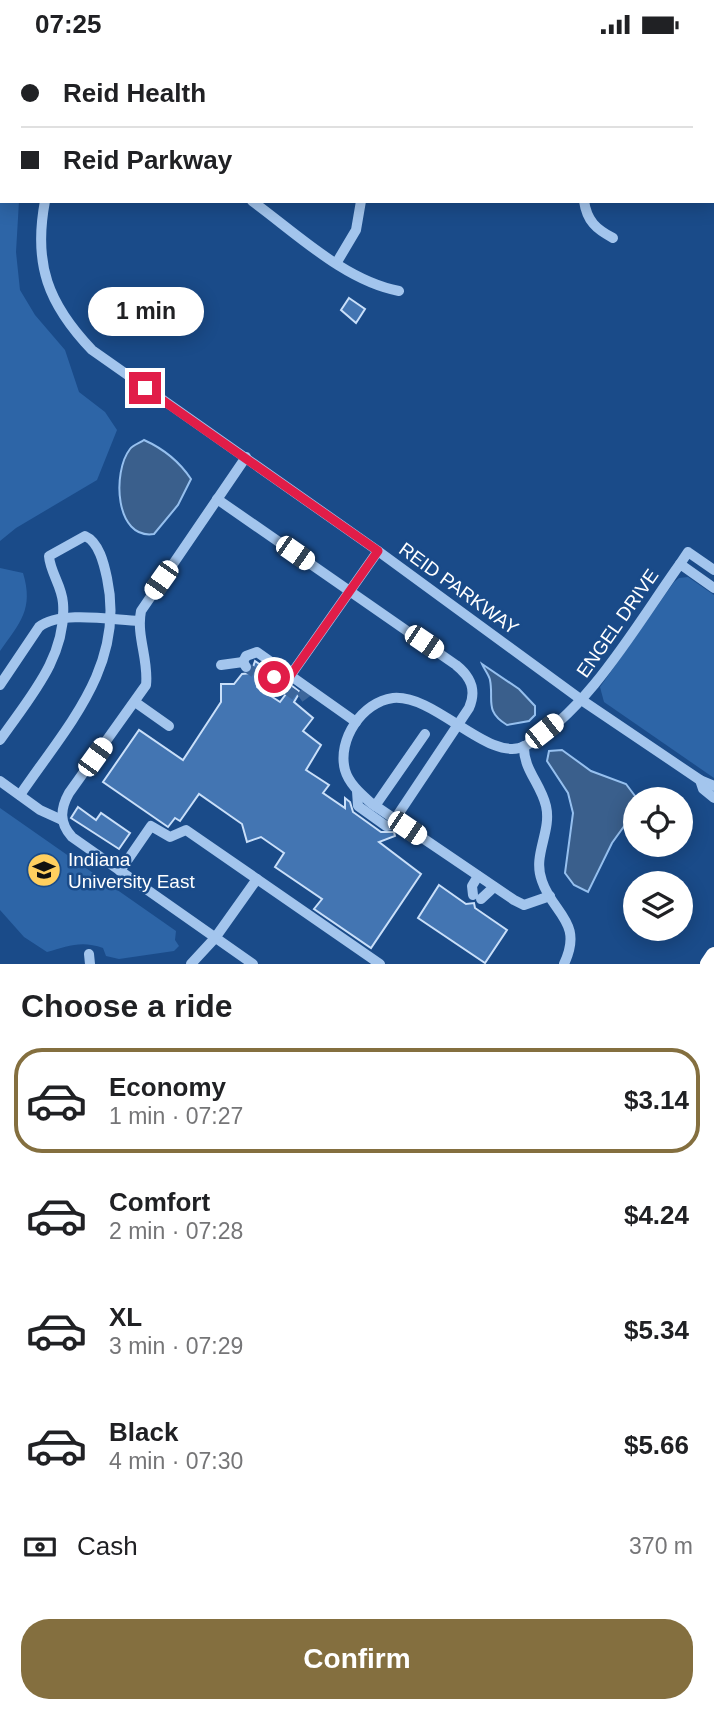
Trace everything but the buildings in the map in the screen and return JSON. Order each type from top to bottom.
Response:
[{"type":"highway","points":[[708,964],[714,955]]},
{"type":"street","name":"REID PARKWAY","points":[[45,203],[40,259],[52,295],[75,333],[111,365],[246,457],[583,701],[700,780],[714,786]]},
{"type":"street","points":[[255,203],[337,263],[377,287],[399,291]]},
{"type":"street","points":[[337,263],[356,230],[361,203]]},
{"type":"street","points":[[585,203],[596,229],[613,238]]},
{"type":"street","points":[[62,820],[62,810],[68,793],[146,685],[139,621],[147,601],[246,457]]},
{"type":"street","points":[[217,499],[464,671],[470,680],[473,698],[459,725],[394,819],[386,826],[367,813],[358,806],[357,791]]},
{"type":"street","points":[[0,740],[51,665],[64,618],[61,591],[49,556],[85,536],[93,542],[104,563],[111,620],[104,663],[95,685],[20,795]]},
{"type":"street","points":[[264,679],[287,673],[378,551]]},
{"type":"street","points":[[680,564],[688,552],[714,570]]},
{"type":"street","name":"ENGEL DRIVE","points":[[524,746],[583,701],[680,564],[714,588]]},
{"type":"street","points":[[0,685],[39,627],[47,620],[64,618],[139,621]]},
{"type":"street","points":[[221,665],[245,665],[251,652],[257,652],[356,722]]},
{"type":"street","points":[[550,897],[524,905],[394,819],[357,791],[346,773],[343,757],[346,741],[356,722],[375,705],[393,698],[425,705],[503,749],[524,746],[524,758],[547,809],[547,833],[540,851],[541,880],[570,929],[571,944],[564,964]]},
{"type":"street","points":[[135,702],[169,726]]},
{"type":"street","points":[[375,806],[425,734]]},
{"type":"street","name":"REID PARKWAY","points":[[700,780],[703,789],[714,798]]},
{"type":"street","points":[[0,781],[62,820],[72,837],[253,964]]},
{"type":"street","points":[[120,870],[151,826],[170,837],[186,830],[380,964]]},
{"type":"street","points":[[478,876],[472,885],[477,897],[494,887]]},
{"type":"street","points":[[191,964],[215,938],[257,879]]},
{"type":"shaded area","points":[[0,203],[19,203],[16,252],[20,290],[35,315],[65,350],[79,392],[105,412],[117,430],[97,480],[16,528],[0,541]]},
{"type":"shaded area","points":[[144,440],[170,456],[191,479],[178,505],[154,534],[141,533],[131,526],[125,516],[119,488],[124,460],[131,448]]},
{"type":"shaded area","points":[[0,568],[23,573],[27,596],[19,624],[0,651]]},
{"type":"shaded area","points":[[688,577],[714,595],[714,778],[604,702],[600,687],[674,582]]},
{"type":"shaded area","points":[[482,664],[519,689],[535,706],[535,715],[529,721],[507,725],[495,715],[491,705],[490,680]]},
{"type":"shaded area","points":[[562,750],[591,771],[628,787],[623,787],[623,828],[612,843],[588,892],[574,885],[565,873],[573,813],[568,793],[547,761],[549,751]]},
{"type":"shaded area","name":"Indiana University East","points":[[0,808],[176,931],[175,940],[179,946],[174,951],[119,959],[106,956],[103,948],[88,944],[47,952],[24,937],[0,910]]},
{"type":"tunnel","points":[[246,667],[264,679]]},
{"type":"tunnel","points":[[290,676],[286,689],[299,698],[310,690]]},
{"type":"place","name":"Indiana University East","points":[[44,870]]},
{"type":"route","points":[[145,388],[378,551],[290,676],[283,670],[274,677]]}]
